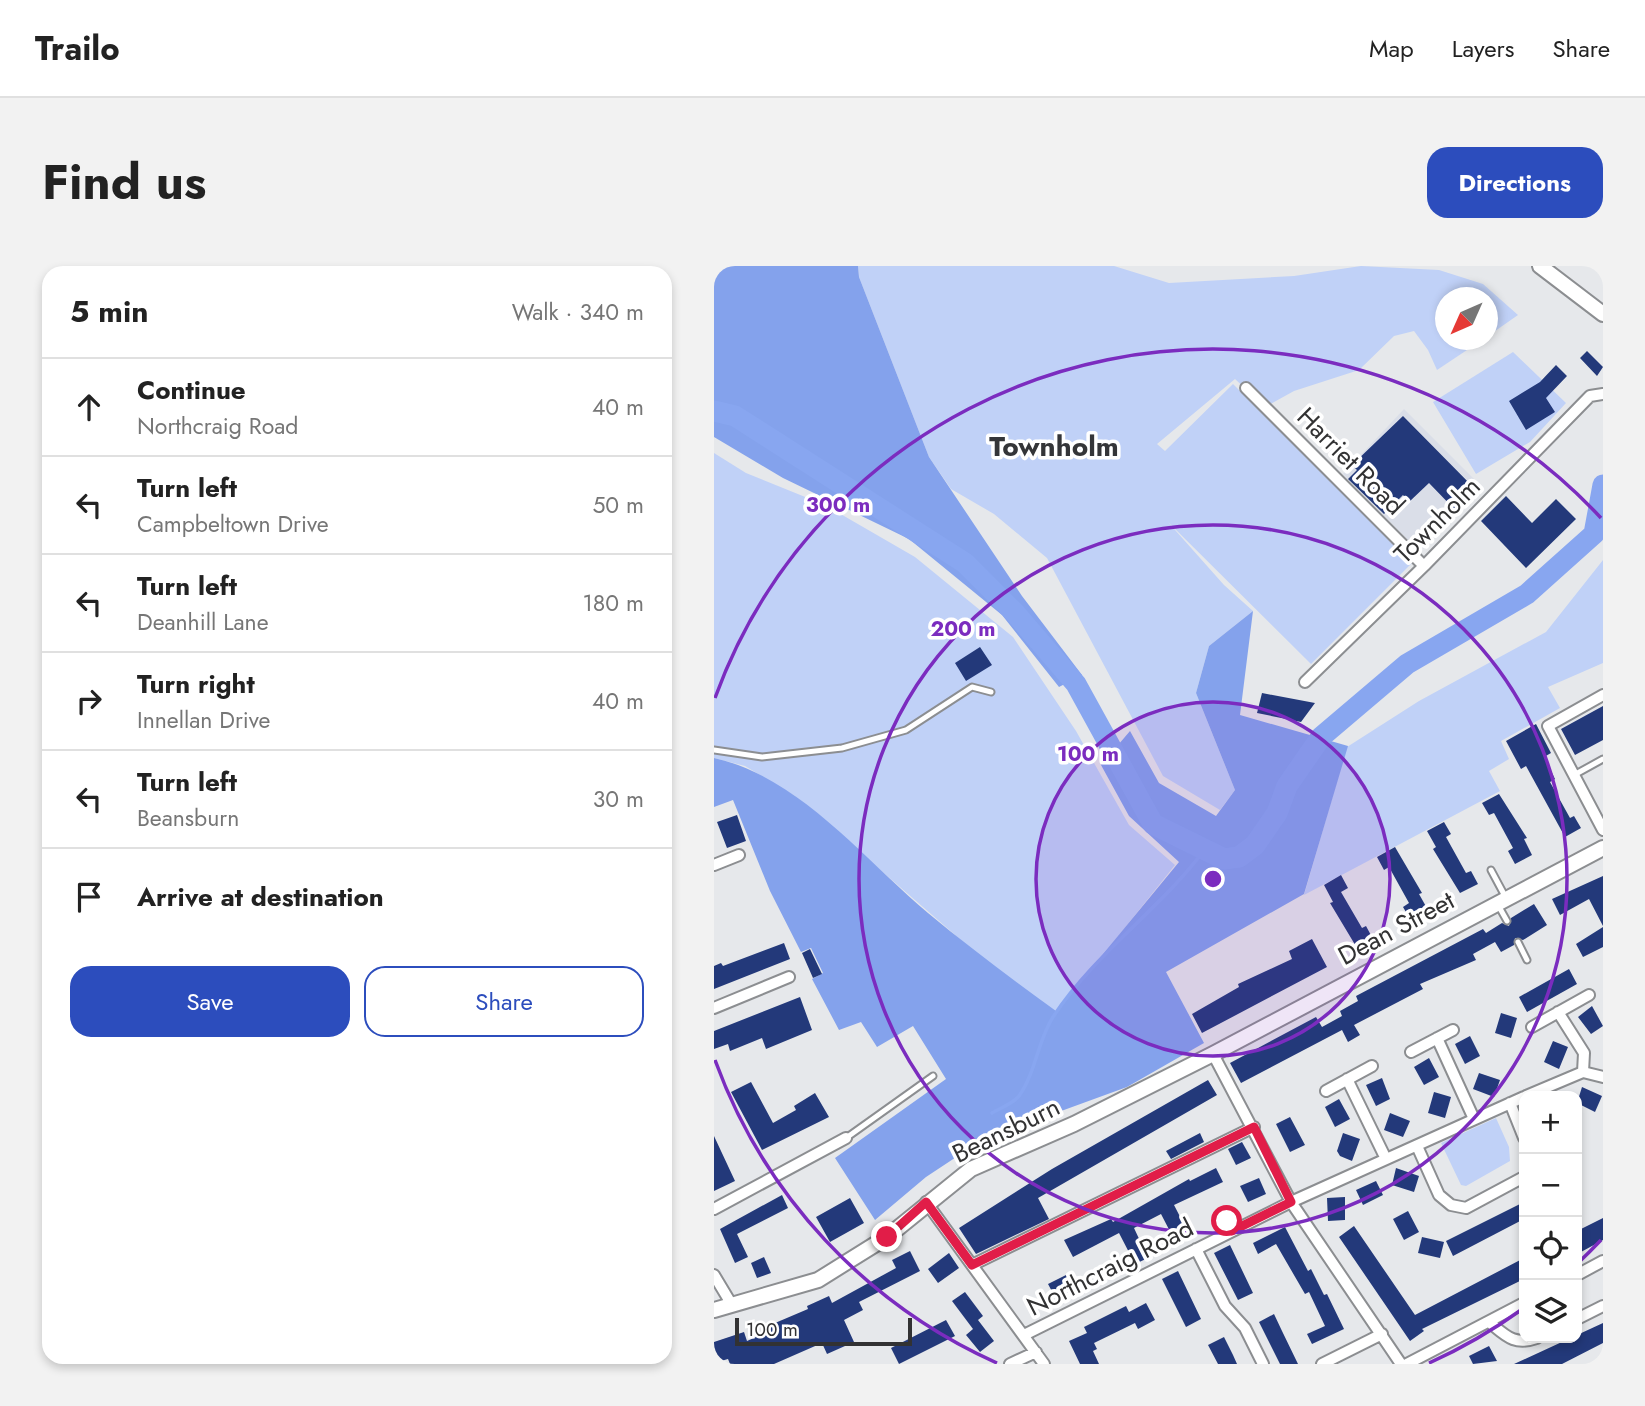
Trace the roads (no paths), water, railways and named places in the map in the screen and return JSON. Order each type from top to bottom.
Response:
[{"type":"main road","points":[[1540,266],[1603,314]]},
{"type":"main road","name":"Dean Street","points":[[1213,1054],[1603,848]]},
{"type":"main road","name":"Beansburn","points":[[714,1310],[818,1280],[887,1237],[926,1202],[971,1168],[1074,1124],[1213,1054]]},
{"type":"street","name":"Harriet Road","points":[[1246,388],[1424,566]]},
{"type":"street","name":"Townholm","points":[[1305,682],[1424,566],[1590,396],[1603,394]]},
{"type":"street","points":[[1603,695],[1548,726],[1603,831]]},
{"type":"street","points":[[714,865],[739,855]]},
{"type":"street","points":[[714,1008],[789,977]]},
{"type":"street","points":[[1532,1027],[1589,995]]},
{"type":"street","points":[[1558,1012],[1584,1053],[1583,1072],[1603,1077]]},
{"type":"street","points":[[1410,1052],[1453,1030]]},
{"type":"street","points":[[1437,1038],[1474,1119]]},
{"type":"street","points":[[1213,1054],[1254,1127],[1291,1202],[1401,1364]]},
{"type":"street","points":[[1326,1091],[1372,1066]]},
{"type":"street","name":"Northcraig Road","points":[[1539,1091],[1583,1072]]},
{"type":"street","points":[[1347,1079],[1386,1159]]},
{"type":"street","name":"Northcraig Road","points":[[1024,1335],[1100,1292],[1196,1250],[1229,1226],[1291,1202],[1519,1099]]},
{"type":"street","points":[[1510,1103],[1519,1126]]},
{"type":"street","points":[[972,1265],[1254,1127]]},
{"type":"street","points":[[714,1209],[846,1138]]},
{"type":"street","points":[[1417,1146],[1439,1195],[1451,1205],[1466,1208],[1519,1180]]},
{"type":"street","points":[[926,1202],[1044,1364]]},
{"type":"street","points":[[1196,1250],[1225,1306],[1245,1328],[1264,1364]]},
{"type":"street","points":[[1582,1272],[1603,1261]]},
{"type":"street","points":[[714,1275],[732,1305]]},
{"type":"street","points":[[1407,1364],[1519,1306]]},
{"type":"street","points":[[1582,1316],[1603,1306]]},
{"type":"street","points":[[1489,1322],[1511,1341],[1519,1342]]},
{"type":"street","points":[[1322,1364],[1382,1334]]},
{"type":"street","points":[[1010,1364],[1035,1352]]},
{"type":"lane","points":[[714,750],[762,757],[842,748],[906,730],[972,687],[991,692]]},
{"type":"lane","points":[[1574,775],[1603,759]]},
{"type":"lane","points":[[1491,870],[1507,921]]},
{"type":"lane","points":[[1518,942],[1527,960]]},
{"type":"lane","points":[[846,1138],[933,1076]]},
{"type":"waterway","points":[[714,411],[735,416],[965,563],[1015,613],[1076,684],[1153,824],[1224,859],[1239,857],[1255,845],[1277,813],[1287,786],[1321,737],[1407,664],[1527,594],[1594,534],[1603,485]]},
{"type":"waterway","points":[[992,1113],[1019,1096],[1025,1087],[1048,1026],[1070,994],[1088,972],[1168,892],[1205,849]]},
{"type":"district","name":"Townholm","points":[[1054,446]]}]
